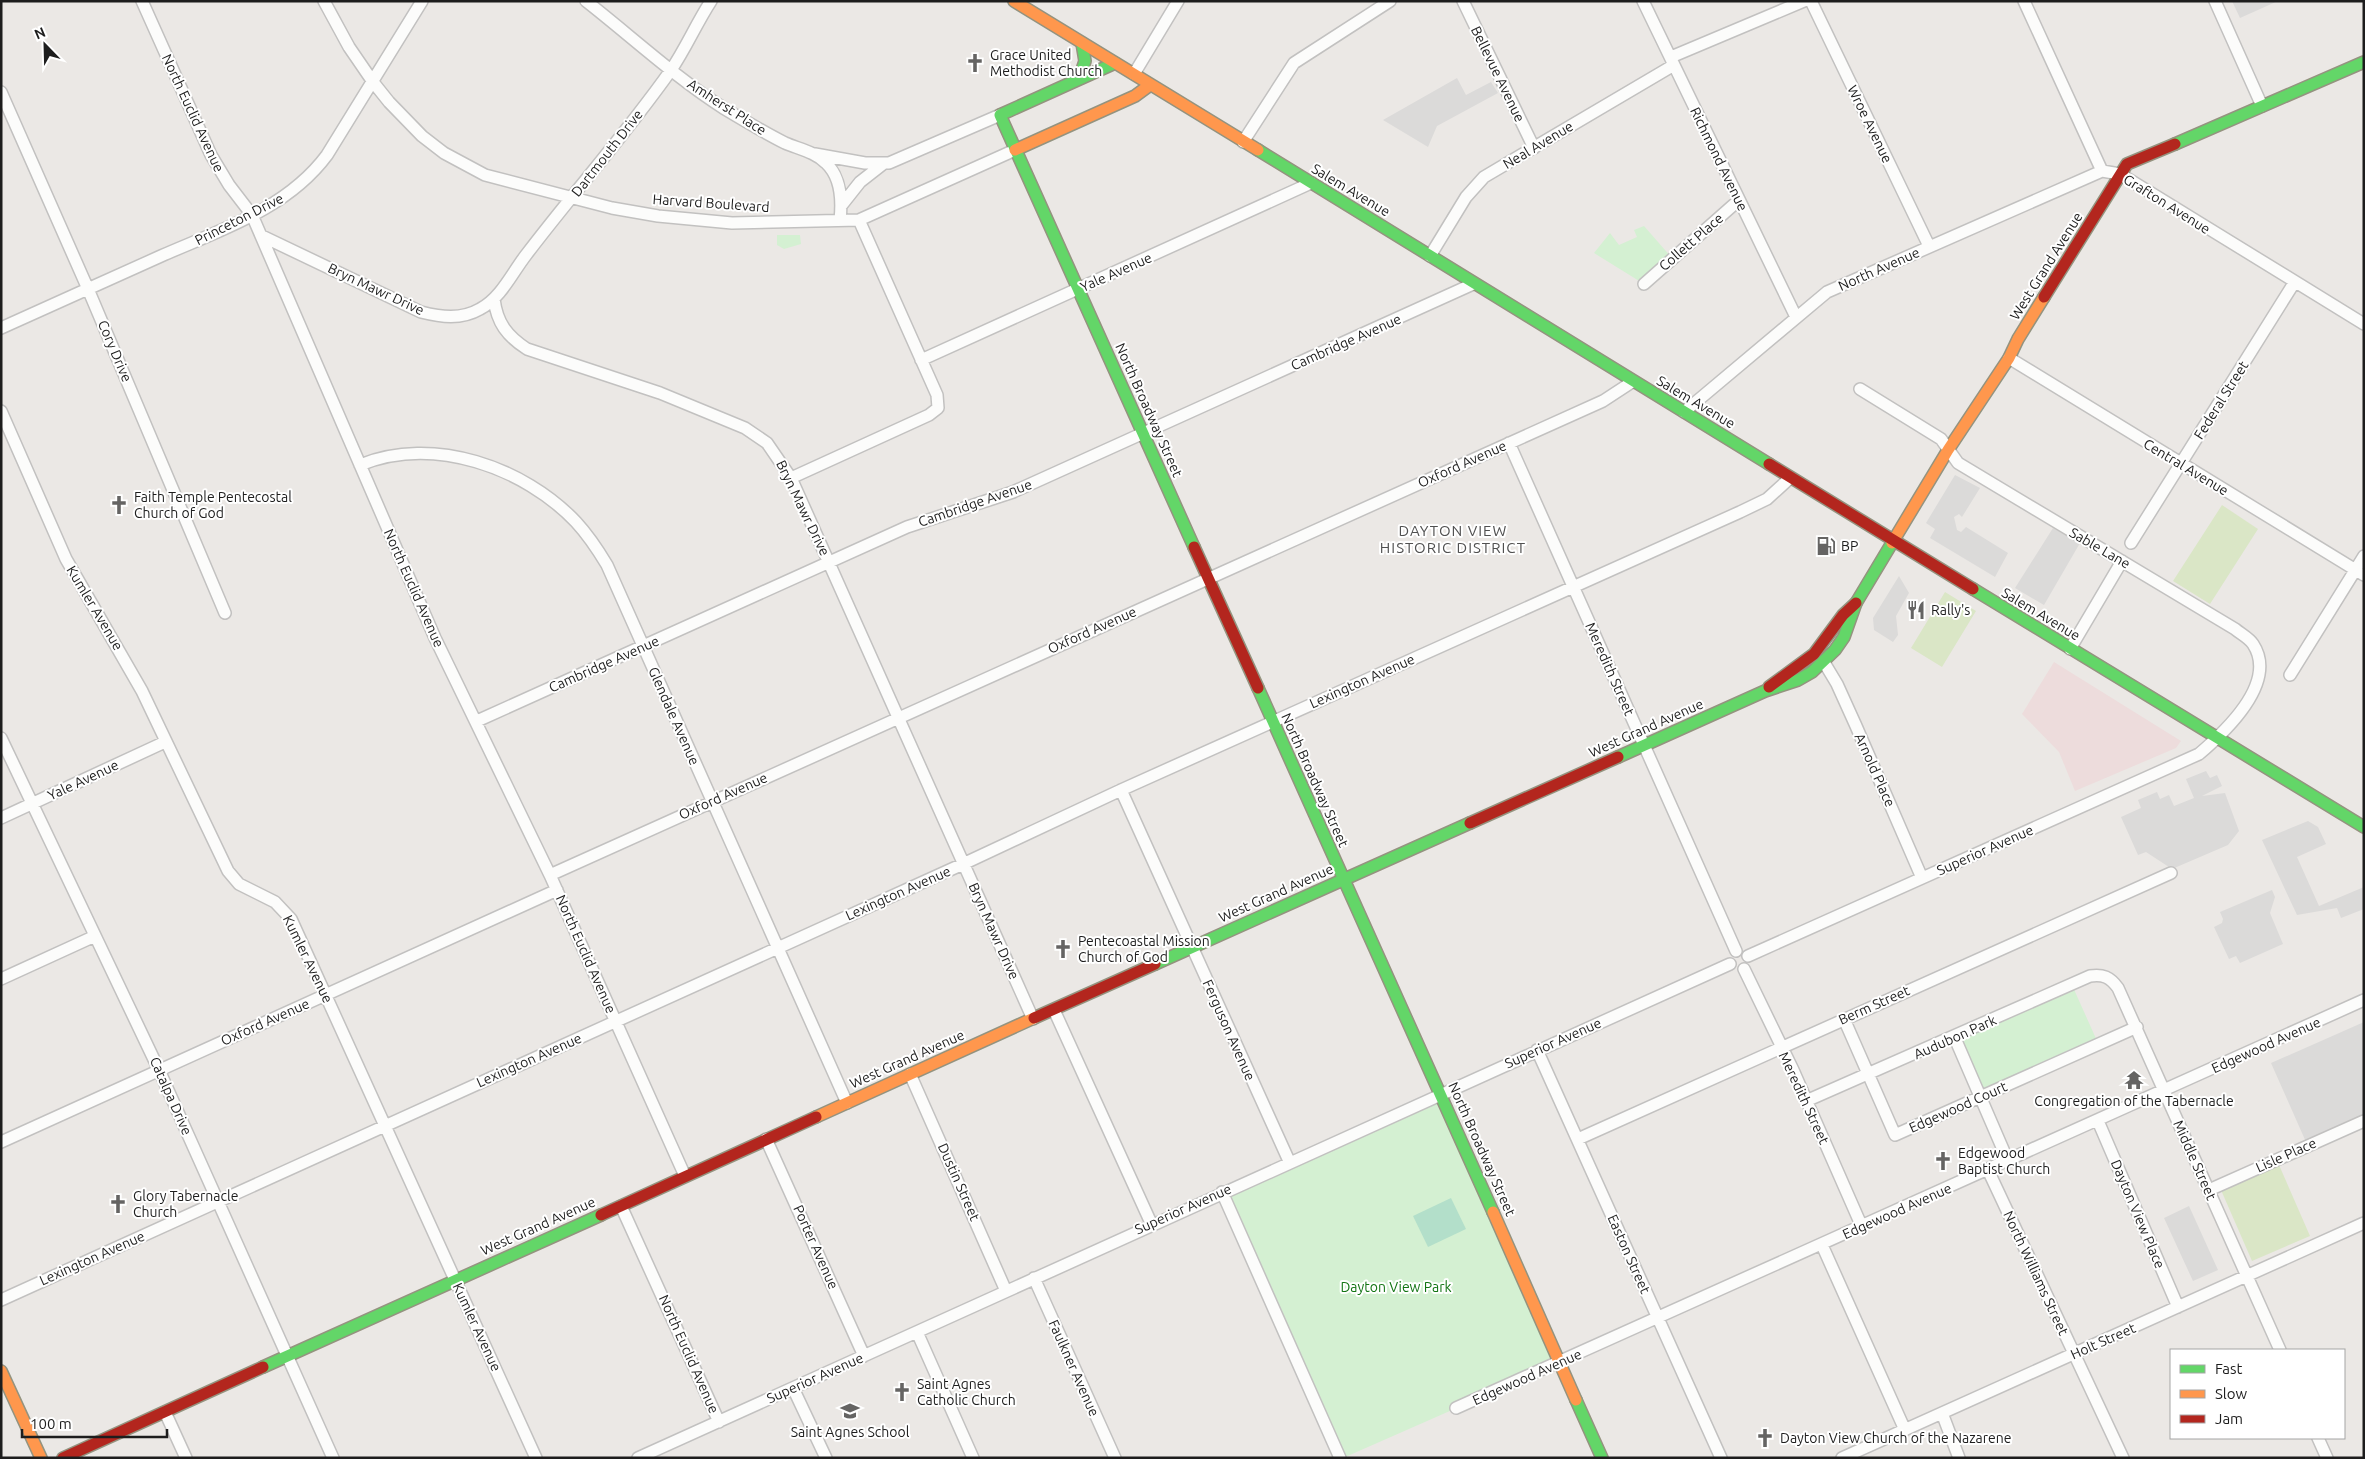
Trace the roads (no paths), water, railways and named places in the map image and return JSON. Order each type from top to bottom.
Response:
[{"type":"street","name":"North Euclid Avenue","points":[[142,1],[203,140],[229,185],[252,215],[262,236],[435,638],[557,890],[685,1176]]},
{"type":"street","name":"Harvard Boulevard","points":[[324,1],[349,47],[389,102],[422,136],[465,166],[493,178],[612,208],[692,220],[773,223],[859,220],[1123,101],[1150,85]]},
{"type":"street","name":"Princeton Drive","points":[[1,328],[252,215],[293,191],[317,169],[422,1]]},
{"type":"street","name":"Amherst Place","points":[[586,1],[710,99],[748,123],[787,144],[814,154],[827,163],[836,178],[842,206],[840,220]]},
{"type":"street","name":"Dartmouth Drive","points":[[494,299],[526,255],[671,70],[710,1]]},
{"type":"street","name":"Salem Avenue","points":[[1014,1],[1632,382],[2364,827]]},
{"type":"street","points":[[1123,101],[1134,74],[1178,1]]},
{"type":"street","points":[[1244,142],[1294,63],[1390,1]]},
{"type":"street","name":"Bellevue Avenue","points":[[1463,1],[1534,148]]},
{"type":"street","name":"Richmond Avenue","points":[[1643,1],[1796,317]]},
{"type":"street","name":"Neal Avenue","points":[[1430,256],[1466,197],[1478,183],[1672,61],[1804,1]]},
{"type":"street","name":"Wroe Avenue","points":[[1811,1],[1929,246]]},
{"type":"street","points":[[2024,1],[2102,171]]},
{"type":"street","points":[[2215,1],[2262,106]]},
{"type":"street","points":[[1079,79],[1085,61],[1082,43]]},
{"type":"street","name":"West Grand Avenue","points":[[1765,691],[1816,653],[1840,618],[1856,604],[1948,450],[2009,358],[2018,339],[2127,164],[2364,62]]},
{"type":"street","points":[[842,206],[860,182],[883,164],[903,158],[1115,63]]},
{"type":"street","name":"Cory Drive","points":[[1,92],[88,289],[225,612]]},
{"type":"street","name":"North Broadway Street","points":[[1000,115],[1343,880],[1442,1094],[1602,1458]]},
{"type":"street","points":[[814,154],[883,164]]},
{"type":"street","name":"North Avenue","points":[[1684,412],[1827,292],[2102,171]]},
{"type":"street","name":"Grafton Avenue","points":[[2102,171],[2120,174],[2364,324]]},
{"type":"street","name":"Yale Avenue","points":[[921,360],[1311,183]]},
{"type":"street","name":"Collett Place","points":[[1644,284],[1739,200]]},
{"type":"street","points":[[791,478],[932,413],[938,408],[938,399],[928,375],[859,220]]},
{"type":"street","name":"Bryn Mawr Drive","points":[[262,236],[421,312],[440,316],[460,317],[480,309],[494,299],[496,314],[502,326],[511,338],[527,349],[660,393],[745,428],[767,443],[791,478],[1033,1019]]},
{"type":"street","name":"Federal Street","points":[[2132,543],[2294,282]]},
{"type":"street","name":"Cambridge Avenue","points":[[476,721],[931,517],[1013,492],[1473,284]]},
{"type":"street","name":"Central Avenue","points":[[2009,358],[2359,573]]},
{"type":"street","name":"Oxford Avenue","points":[[550,875],[1602,401],[1632,382]]},
{"type":"street","name":"Sable Lane","points":[[1860,390],[1940,439],[1958,463],[2235,630],[2254,646],[2260,667],[2259,678],[2246,704],[2218,738]]},
{"type":"street","name":"Kumler Avenue","points":[[1,411],[66,559],[86,597],[128,665],[231,876],[244,888],[275,902],[291,919],[536,1458]]},
{"type":"street","name":"Meredith Street","points":[[1509,443],[1736,952]]},
{"type":"street","name":"Glendale Avenue","points":[[360,465],[372,460],[395,456],[443,456],[495,468],[538,490],[558,505],[591,539],[607,565],[847,1103]]},
{"type":"street","name":"Lexington Avenue","points":[[1,1300],[964,864],[1121,790],[1767,499],[1790,478]]},
{"type":"street","points":[[2290,675],[2359,573],[2364,556]]},
{"type":"street","points":[[2070,649],[2122,561]]},
{"type":"street","name":"West Grand Avenue","points":[[63,1458],[1192,947],[1765,691],[1787,686],[1809,676],[1825,664],[1852,621],[1856,604]]},
{"type":"street","name":"Arnold Place","points":[[1825,664],[1838,686],[1922,878]]},
{"type":"street","name":"Catalpa Drive","points":[[1,738],[159,1070],[333,1458]]},
{"type":"street","name":"Superior Avenue","points":[[1748,956],[2199,754],[2218,738]]},
{"type":"street","name":"Yale Avenue","points":[[1,818],[165,742]]},
{"type":"street","name":"Ferguson Avenue","points":[[1121,790],[1288,1161]]},
{"type":"street","name":"Berm Street","points":[[1578,1139],[2171,873]]},
{"type":"street","name":"Oxford Avenue","points":[[1,1142],[557,890]]},
{"type":"street","points":[[1,979],[96,936]]},
{"type":"street","points":[[1743,951],[1748,956],[1748,966],[1744,969],[1736,970],[1730,964],[1730,956],[1736,952],[1743,951]]},
{"type":"street","name":"Superior Avenue","points":[[638,1458],[659,1453],[719,1422],[1151,1223],[1730,964]]},
{"type":"street","name":"Meredith Street","points":[[1744,969],[1862,1227]]},
{"type":"street","name":"Middle Street","points":[[2103,975],[2112,980],[2118,988],[2137,1028],[2280,1349]]},
{"type":"street","name":"Audubon Park","points":[[1806,1101],[1869,1075],[2090,976],[2103,975]]},
{"type":"street","name":"Edgewood Avenue","points":[[1456,1408],[1659,1319],[2364,1000]]},
{"type":"street","points":[[1054,1010],[1151,1223]]},
{"type":"street","name":"Edgewood Court","points":[[1844,1019],[1895,1135],[2137,1028]]},
{"type":"street","points":[[1954,1036],[2008,1161]]},
{"type":"street","name":"Easton Street","points":[[1537,1050],[1721,1458]]},
{"type":"street","name":"Dustin Street","points":[[910,1074],[1006,1291]]},
{"type":"street","name":"Dayton View Place","points":[[2098,1121],[2178,1307]]},
{"type":"street","name":"Lisle Place","points":[[2209,1190],[2364,1121]]},
{"type":"street","name":"Porter Avenue","points":[[766,1140],[864,1356]]},
{"type":"street","name":"North Williams Street","points":[[1988,1170],[2123,1458]]},
{"type":"street","points":[[1222,1192],[1340,1458]]},
{"type":"street","name":"North Euclid Avenue","points":[[621,1206],[719,1422]]},
{"type":"street","name":"Holt Street","points":[[1842,1458],[2364,1223]]},
{"type":"street","points":[[1822,1245],[1905,1430]]},
{"type":"street","name":"Faulkner Avenue","points":[[1034,1278],[1115,1458]]},
{"type":"street","points":[[916,1332],[974,1458]]},
{"type":"street","points":[[1,1371],[40,1458]]},
{"type":"street","points":[[793,1388],[826,1458]]},
{"type":"street","points":[[165,1412],[186,1458]]},
{"type":"street","points":[[1942,1413],[1958,1458]]},
{"type":"street","points":[[2318,1439],[2327,1458]]},
{"type":"place","name":"Grace United Methodist Church","points":[[975,63]]},
{"type":"place","name":"Faith Temple Pentecostal Church of God","points":[[119,505]]},
{"type":"place","name":"BP","points":[[1826,546]]},
{"type":"place","name":"Rally's","points":[[1916,610]]},
{"type":"place","name":"Pentecoastal Mission Church of God","points":[[1063,949]]},
{"type":"place","name":"Congregation of the Tabernacle","points":[[2134,1080]]},
{"type":"place","name":"Edgewood Baptist Church","points":[[1943,1161]]},
{"type":"place","name":"Glory Tabernacle Church","points":[[118,1204]]},
{"type":"place","name":"Saint Agnes Catholic Church","points":[[902,1392]]},
{"type":"place","name":"Saint Agnes School","points":[[850,1411]]},
{"type":"place","name":"Dayton View Church of the Nazarene","points":[[1765,1438]]},
{"type":"district","name":"DAYTON VIEW HISTORIC DISTRICT","points":[[1453,540]]},
{"type":"park label","name":"Dayton View Park","points":[[1396,1287]]}]
